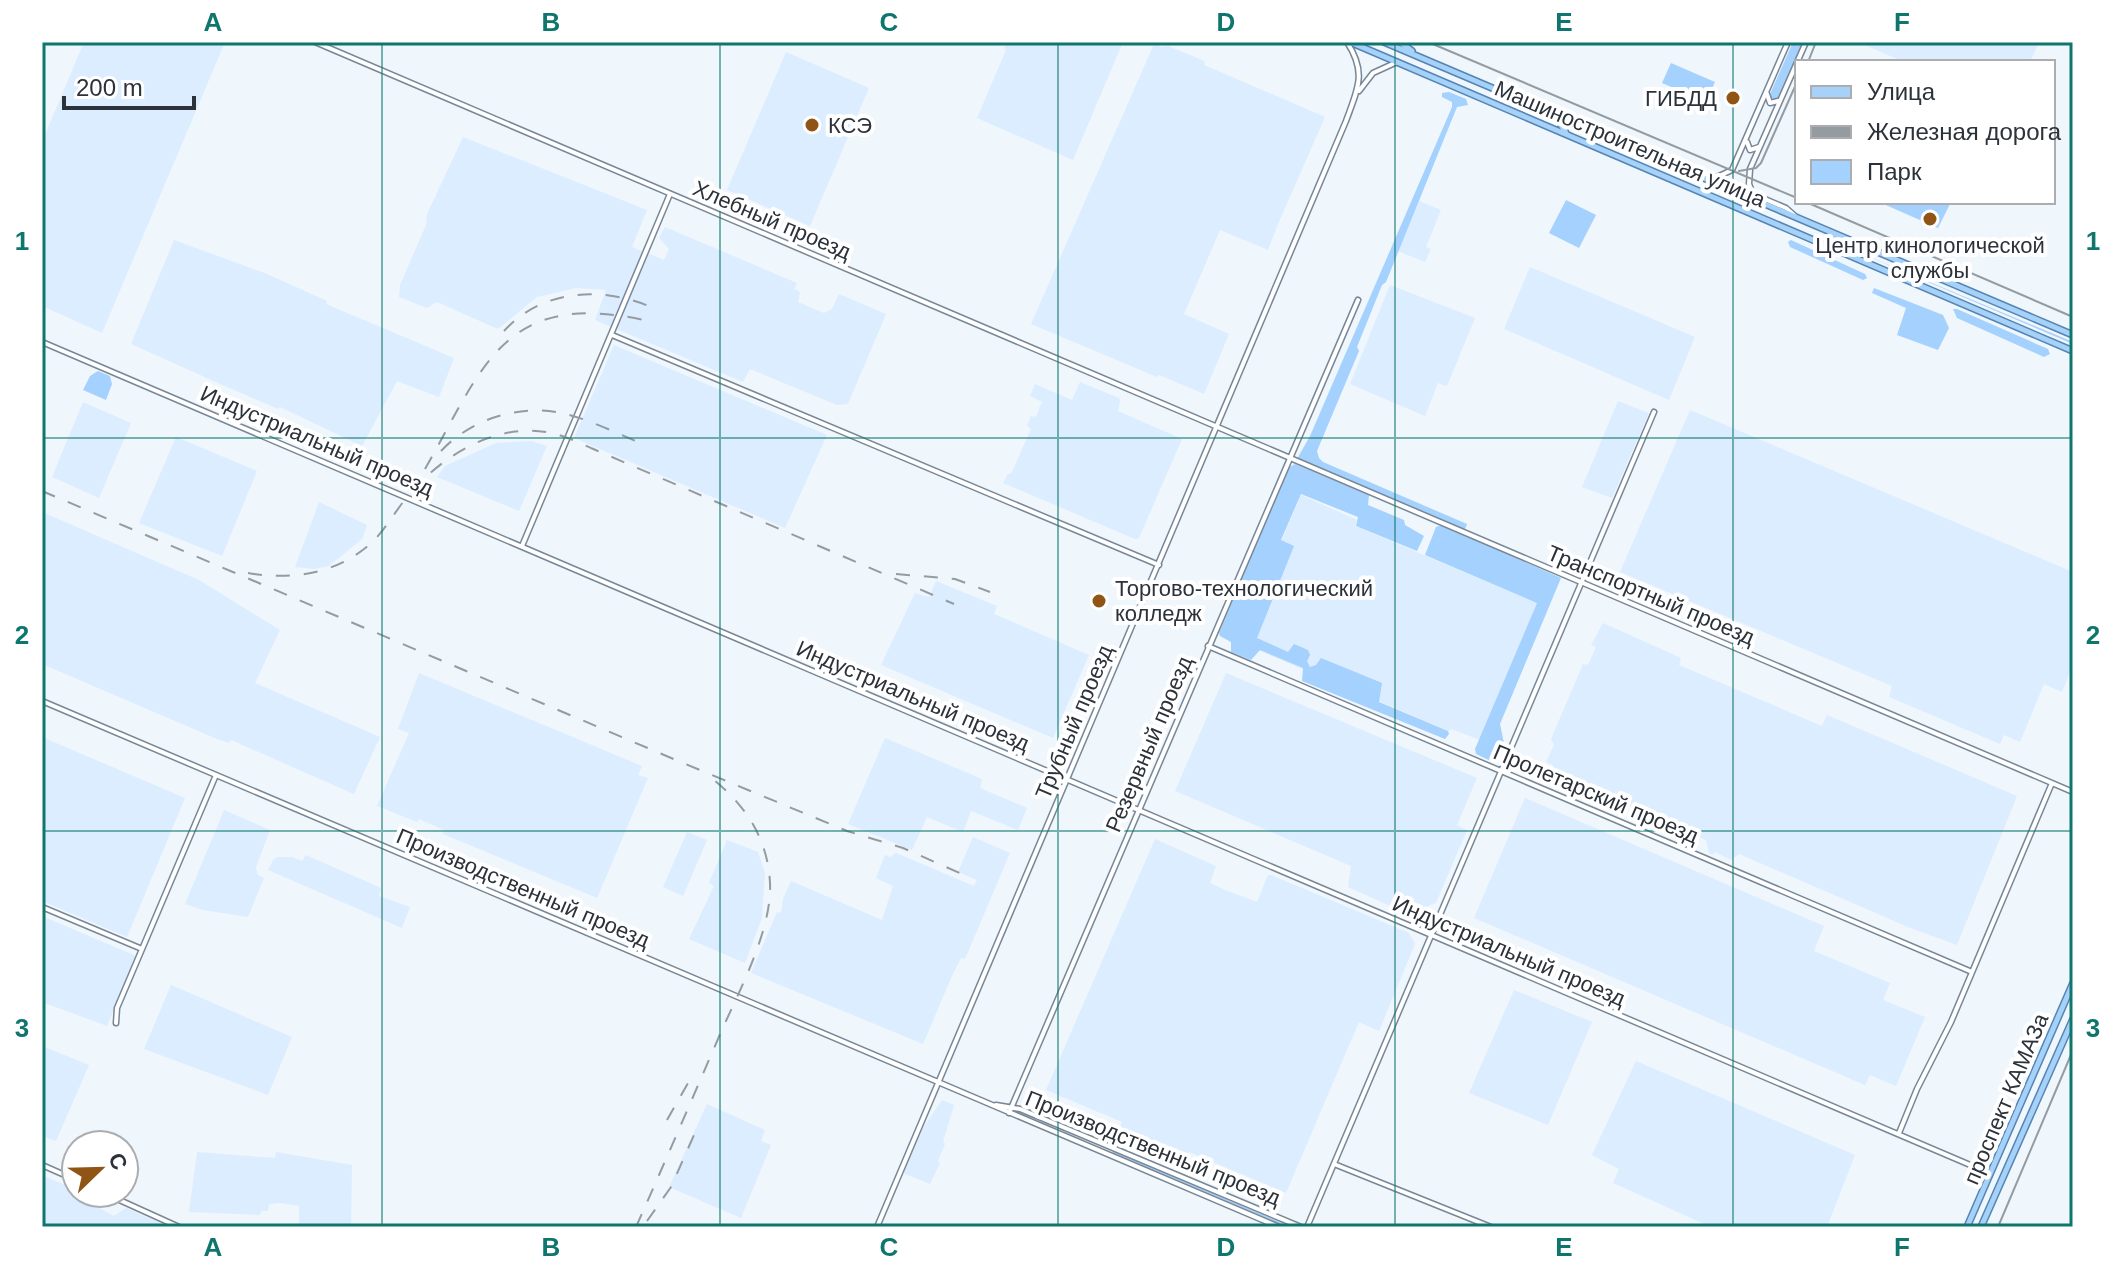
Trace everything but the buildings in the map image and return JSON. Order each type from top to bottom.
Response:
[{"type":"main road","name":"Машиностроительная улица","points":[[1348,42],[2073,351]]},
{"type":"main road","name":"Машиностроительная улица","points":[[1384,42],[2073,335]]},
{"type":"main road","points":[[1400,42],[1419,57]]},
{"type":"main road","points":[[1530,119],[1540,120],[1544,117],[1535,106]]},
{"type":"main road","points":[[1568,135],[1561,125],[1573,122]]},
{"type":"main road","points":[[1822,243],[1836,243],[1825,230]]},
{"type":"main road","points":[[1860,259],[1850,248],[1866,247]]},
{"type":"main road","name":"проспект КАМАЗа","points":[[1967,1227],[2073,983]]},
{"type":"main road","name":"проспект КАМАЗа","points":[[1981,1227],[2073,1019]]},
{"type":"street","name":"Хлебный проезд","points":[[315,42],[1217,428]]},
{"type":"street","points":[[1348,42],[1359,64],[1360,80],[1355,97]]},
{"type":"street","points":[[1683,169],[1717,177],[1729,172],[1735,165],[1788,42]]},
{"type":"street","points":[[1355,97],[1373,73],[1397,62]]},
{"type":"street","points":[[1795,66],[1750,172],[1749,184],[1753,194],[1786,208],[1796,217]]},
{"type":"street","points":[[1767,92],[1770,103],[1776,103],[1781,97]]},
{"type":"street","name":"Трубный проезд","points":[[877,1227],[1355,97]]},
{"type":"street","points":[[1747,139],[1748,148],[1752,151],[1761,145]]},
{"type":"street","points":[[521,546],[670,194]]},
{"type":"street","name":"Резервный проезд","points":[[1010,1110],[1358,300]]},
{"type":"street","points":[[612,335],[1159,565]]},
{"type":"street","name":"Индустриальный проезд","points":[[42,342],[1992,1174]]},
{"type":"street","points":[[1304,1227],[1334,1164],[1654,412]]},
{"type":"street","name":"Транспортный проезд","points":[[1217,428],[2073,792]]},
{"type":"street","name":"Пролетарский проезд","points":[[1208,646],[1972,972]]},
{"type":"street","name":"Производственный проезд","points":[[42,701],[990,1105],[1109,1146],[1304,1227]]},
{"type":"street","points":[[116,1023],[117,1008],[216,775]]},
{"type":"street","points":[[1899,1133],[1972,972],[2052,783]]},
{"type":"street","points":[[42,907],[142,949]]},
{"type":"street","name":"Производственный проезд","points":[[1010,1110],[1279,1227]]},
{"type":"street","points":[[1106,1154],[1109,1146]]},
{"type":"street","points":[[1334,1164],[1491,1227]]},
{"type":"street","points":[[139,1209],[179,1227]]},
{"type":"shaded area","points":[[84,42],[225,42],[102,333],[42,306],[42,142]]},
{"type":"shaded area","points":[[1007,42],[1123,42],[1073,160],[977,118]]},
{"type":"shaded area","points":[[1858,42],[2039,42],[2031,60],[1899,60]]},
{"type":"shaded area","points":[[1154,44],[1168,46],[1200,59],[1205,62],[1204,65],[1325,117],[1268,250],[1220,230],[1184,314],[1229,334],[1204,394],[1031,324]]},
{"type":"shaded area","points":[[786,52],[869,88],[810,226],[727,190]]},
{"type":"shaded area","points":[[463,137],[647,210],[632,247],[664,260],[669,249],[659,238],[665,227],[797,283],[794,289],[800,292],[798,302],[824,313],[832,309],[839,294],[886,314],[848,404],[837,405],[750,369],[743,382],[595,320],[606,290],[576,288],[537,297],[498,329],[437,302],[427,308],[399,297],[400,285],[426,225],[427,214]]},
{"type":"shaded area","points":[[1419,201],[1441,210],[1426,247],[1431,249],[1425,262],[1398,251]]},
{"type":"shaded area","points":[[174,240],[267,274],[327,301],[326,304],[454,358],[439,397],[397,381],[362,446],[280,407],[278,409],[131,344]]},
{"type":"shaded area","points":[[1530,267],[1695,337],[1669,400],[1504,329]]},
{"type":"shaded area","points":[[1390,285],[1475,318],[1447,386],[1438,383],[1425,416],[1350,384]]},
{"type":"shaded area","points":[[614,345],[827,435],[785,528],[574,438]]},
{"type":"shaded area","points":[[1080,382],[1119,398],[1118,411],[1182,439],[1139,538],[1135,539],[1003,483],[1011,474],[1031,429],[1027,426],[1031,416],[1036,417],[1042,402],[1030,396],[1035,384],[1072,400]]},
{"type":"shaded area","points":[[1618,401],[1649,413],[1612,498],[1582,487]]},
{"type":"shaded area","points":[[83,402],[131,423],[99,498],[52,477]]},
{"type":"shaded area","points":[[1690,410],[2073,572],[2073,665],[2062,692],[2044,684],[2020,742],[2004,735],[2000,744],[1889,697],[1892,686],[1620,572]]},
{"type":"shaded area","points":[[176,437],[257,471],[222,556],[139,523]]},
{"type":"shaded area","points":[[531,441],[547,446],[519,511],[437,477],[445,466],[496,443]]},
{"type":"shaded area","points":[[1301,495],[1357,520],[1355,526],[1537,603],[1480,740],[1451,729],[1449,731],[1239,642]]},
{"type":"shaded area","points":[[319,502],[367,525],[362,539],[329,566],[314,569],[295,567]]},
{"type":"shaded area","points":[[42,512],[199,580],[280,630],[255,683],[380,737],[354,794],[231,740],[229,743],[217,739],[42,664]]},
{"type":"shaded area","points":[[936,581],[997,606],[994,614],[1089,655],[1053,738],[881,665],[915,593],[929,597]]},
{"type":"shaded area","points":[[1603,623],[1681,658],[1679,665],[1822,726],[1827,715],[2017,796],[1957,945],[1739,854],[1731,860],[1715,852],[1713,855],[1709,853],[1706,840],[1551,773],[1554,766],[1546,762],[1554,745],[1551,739],[1583,664],[1588,665],[1596,647],[1591,645]]},
{"type":"shaded area","points":[[419,673],[642,766],[638,775],[648,778],[597,898],[443,834],[444,830],[419,819],[417,822],[377,806],[409,733],[398,729]]},
{"type":"shaded area","points":[[1226,673],[1477,778],[1457,825],[1467,830],[1436,903],[1408,914],[1348,887],[1351,866],[1175,791]]},
{"type":"shaded area","points":[[42,737],[185,798],[127,937],[42,901]]},
{"type":"shaded area","points":[[885,738],[982,779],[980,788],[1027,808],[1018,830],[971,811],[963,832],[927,817],[912,850],[848,824]]},
{"type":"shaded area","points":[[1525,798],[1824,926],[1814,951],[1890,983],[1883,1000],[1925,1017],[1896,1086],[1870,1075],[1865,1085],[1474,918]]},
{"type":"shaded area","points":[[224,810],[270,830],[256,867],[258,875],[264,878],[248,917],[185,904]]},
{"type":"shaded area","points":[[687,832],[707,840],[683,896],[663,887]]},
{"type":"shaded area","points":[[973,837],[1010,853],[965,959],[961,958],[952,976],[923,1044],[751,973],[777,912],[781,913],[791,881],[882,920],[893,886],[876,878],[885,855],[890,857],[896,853],[974,886],[977,880],[958,872]]},
{"type":"shaded area","points":[[1155,839],[1216,866],[1210,883],[1225,890],[1257,902],[1268,875],[1271,875],[1409,933],[1415,944],[1379,1031],[1359,1022],[1286,1193],[1189,1152],[1186,1159],[1119,1130],[1122,1122],[1046,1090]]},
{"type":"shaded area","points":[[727,840],[758,852],[765,873],[762,918],[745,963],[689,939],[714,886],[709,883]]},
{"type":"shaded area","points":[[306,855],[381,888],[379,896],[410,907],[402,928],[268,870],[277,857],[302,861]]},
{"type":"shaded area","points":[[42,916],[136,956],[107,1026],[42,1002]]},
{"type":"shaded area","points":[[171,985],[292,1037],[268,1095],[144,1049]]},
{"type":"shaded area","points":[[1514,990],[1592,1022],[1548,1125],[1469,1093]]},
{"type":"shaded area","points":[[42,1046],[89,1065],[56,1141],[42,1136]]},
{"type":"shaded area","points":[[1636,1061],[1855,1155],[1827,1227],[1711,1227],[1613,1183],[1619,1169],[1592,1155]]},
{"type":"shaded area","points":[[942,1100],[954,1105],[938,1161],[940,1163],[930,1184],[903,1173],[923,1128]]},
{"type":"shaded area","points":[[707,1104],[765,1130],[761,1141],[771,1145],[741,1218],[669,1187]]},
{"type":"shaded area","points":[[197,1152],[275,1158],[276,1152],[352,1165],[351,1227],[299,1227],[299,1206],[280,1203],[269,1204],[268,1211],[261,1211],[260,1215],[189,1212]]},
{"type":"shaded area","points":[[42,1175],[60,1183],[60,1209],[101,1209],[114,1216],[128,1209],[169,1227],[42,1227]]},
{"type":"green space","points":[[1793,42],[1804,42],[1778,99],[1772,100],[1770,94]]},
{"type":"green space","points":[[1671,63],[1715,82],[1706,102],[1662,83]]},
{"type":"green space","points":[[1449,92],[1466,99],[1468,105],[1457,107],[1317,451],[1323,462],[1467,524],[1464,532],[1297,459],[1310,436],[1452,107],[1452,102],[1442,97],[1442,93]]},
{"type":"green space","points":[[1566,200],[1596,215],[1579,248],[1549,233]]},
{"type":"green space","name":"Центр кинологической службы","points":[[1884,204],[1950,204],[1938,228]]},
{"type":"green space","points":[[1791,240],[1865,274],[1867,278],[1863,280],[1790,247],[1788,242]]},
{"type":"green space","points":[[1853,250],[2073,342],[2073,344]]},
{"type":"green space","points":[[1874,288],[1943,315],[1949,328],[1938,350],[1897,335],[1906,308],[1872,293]]},
{"type":"green space","points":[[1953,309],[2048,349],[2050,354],[2044,357],[1957,318]]},
{"type":"green space","points":[[98,371],[110,376],[112,384],[106,400],[83,390],[90,376]]},
{"type":"green space","points":[[1295,464],[1369,495],[1368,505],[1404,520],[1405,525],[1424,536],[1417,551],[1356,526],[1358,517],[1301,494],[1281,540],[1294,546],[1257,638],[1288,652],[1294,644],[1308,650],[1310,667],[1321,658],[1382,683],[1379,702],[1448,731],[1445,739],[1302,681],[1303,668],[1260,650],[1251,660],[1231,652],[1231,642],[1220,636],[1288,468]]},
{"type":"green space","points":[[1442,525],[1561,578],[1500,724],[1504,755],[1493,762],[1476,754],[1475,749],[1537,603],[1425,555],[1436,527]]},
{"type":"green space","points":[[1113,1151],[1285,1224],[1284,1227],[1112,1154]]},
{"type":"tram line","points":[[1428,42],[1795,197]]},
{"type":"tram line","points":[[1809,60],[1816,42]]},
{"type":"tram line","points":[[1739,171],[1756,168],[1761,163],[1795,86]]},
{"type":"tram line","points":[[1811,204],[2073,317]]},
{"type":"tram line","points":[[1998,1227],[2073,1050]]},
{"type":"railway","points":[[504,331],[536,307],[573,295],[613,296],[651,307]]},
{"type":"railway","points":[[425,469],[464,398],[483,368],[504,344],[529,327],[559,316],[597,314],[644,320]]},
{"type":"railway","points":[[441,451],[481,423],[529,411],[562,413],[638,442]]},
{"type":"railway","points":[[248,573],[294,575],[338,565],[370,544],[420,482],[453,456],[490,437],[530,431],[571,439],[954,604]]},
{"type":"railway","points":[[42,491],[683,763],[847,831],[903,848],[964,875]]},
{"type":"railway","points":[[896,574],[955,579],[990,592]]},
{"type":"railway","points":[[636,1227],[753,959],[766,920],[770,883],[760,839],[746,813],[714,780]]},
{"type":"railway","points":[[667,1120],[692,1076]]},
{"type":"railway","points":[[647,1221],[671,1187],[698,1126]]},
{"type":"place","name":"ГИБДД","points":[[1733,98]]},
{"type":"place","name":"КСЭ","points":[[812,125]]},
{"type":"place","name":"Центр кинологической службы","points":[[1930,219]]},
{"type":"place","name":"Торгово-технологический колледж","points":[[1099,601]]}]
